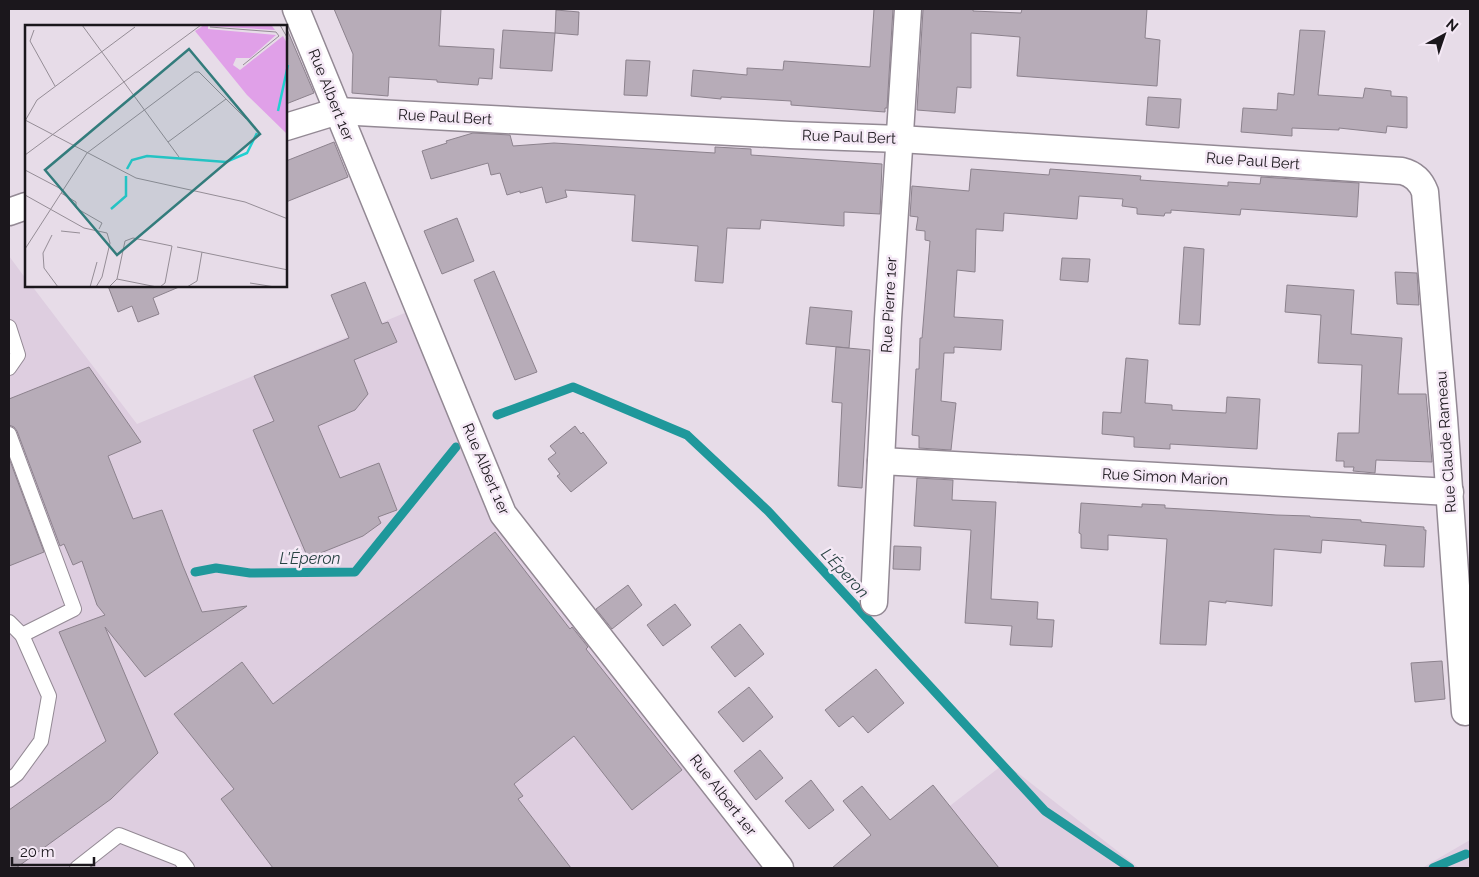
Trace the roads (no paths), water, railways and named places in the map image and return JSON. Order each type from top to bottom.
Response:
[{"type":"street","name":"Rue Albert 1er","points":[[296,9],[504,514],[780,868]]},
{"type":"street","name":"Rue Pierre 1er","points":[[874,602],[908,9]]},
{"type":"street","name":"Rue Paul Bert","points":[[288,126],[338,111],[900,139],[1402,171],[1413,175]]},
{"type":"street","name":"Rue Claude Rameau","points":[[1413,175],[1419,180],[1425,192],[1450,492],[1465,712]]},
{"type":"street","points":[[9,212],[25,206]]},
{"type":"street","name":"Rue Simon Marion","points":[[881,461],[1450,492]]},
{"type":"lane","points":[[9,327],[18,355],[9,368]]},
{"type":"lane","points":[[9,434],[74,609],[22,635]]},
{"type":"lane","points":[[9,622],[22,635],[49,696],[41,741],[17,774],[9,780]]},
{"type":"lane","points":[[77,868],[119,836],[180,859],[187,868]]},
{"type":"waterway","name":"L'Éperon","points":[[497,415],[573,387],[687,435],[768,511],[1045,811],[1130,868]]},
{"type":"waterway","name":"L'Éperon","points":[[195,572],[216,568],[250,573],[355,572],[456,447]]},
{"type":"waterway","name":"L'Éperon","points":[[1433,868],[1466,854]]}]
